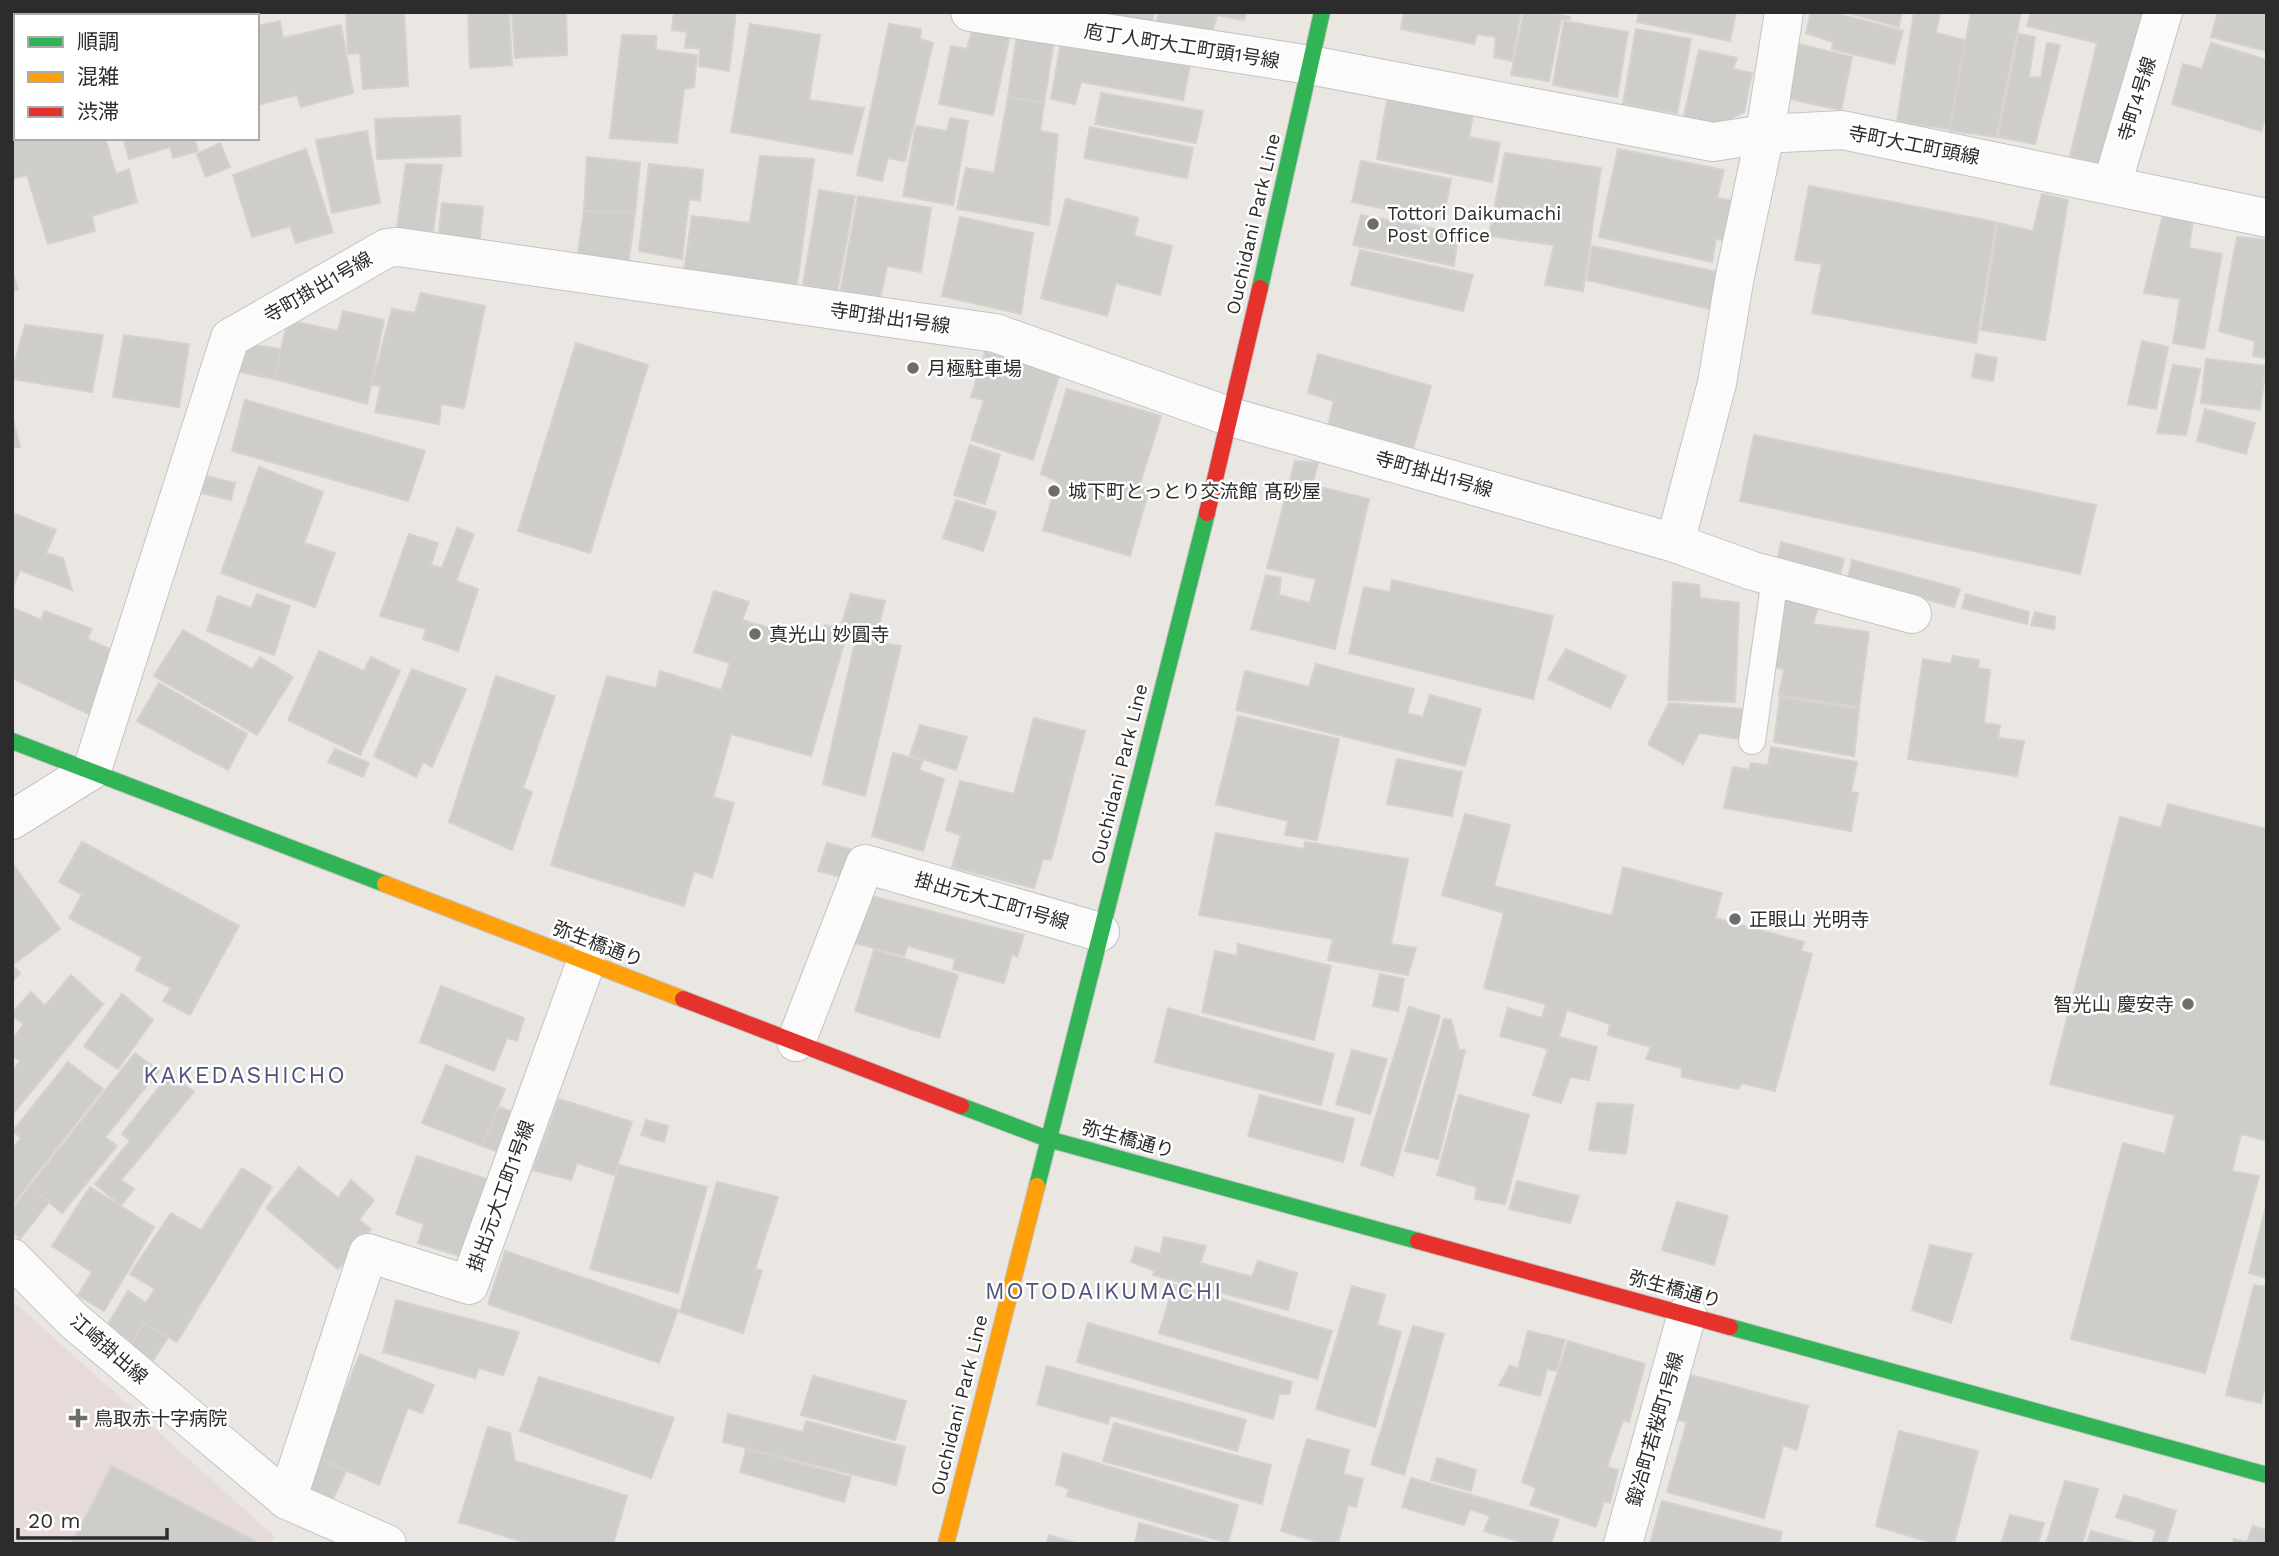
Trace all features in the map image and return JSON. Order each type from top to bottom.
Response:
[{"type":"street","name":"庖丁人町大工町頭1号線","points":[[970,12],[1310,65]]},
{"type":"street","name":"Ouchidani Park Line","points":[[946,1544],[1231,417],[1322,12]]},
{"type":"street","points":[[1675,544],[1717,383],[1735,276],[1765,134],[1784,12]]},
{"type":"street","name":"寺町4号線","points":[[2112,185],[2163,12]]},
{"type":"street","name":"寺町大工町頭線","points":[[1310,65],[1713,142],[1765,134],[1842,130],[2267,218]]},
{"type":"street","name":"寺町掛出1号線","points":[[92,770],[230,338],[387,248],[398,247],[995,333],[1231,417],[1675,544],[1775,578],[1912,614]]},
{"type":"street","name":"弥生橋通り","points":[[12,741],[1048,1139],[2267,1475]]},
{"type":"street","points":[[12,820],[92,770]]},
{"type":"street","name":"掛出元大工町1号線","points":[[796,1042],[865,864],[1100,932]]},
{"type":"street","name":"掛出元大工町1号線","points":[[287,1500],[369,1253],[469,1284],[586,962]]},
{"type":"street","name":"江崎掛出線","points":[[12,1258],[74,1320],[287,1500],[387,1544]]},
{"type":"street","name":"鍛冶町若桜町1号線","points":[[1623,1544],[1687,1314]]},
{"type":"lane","points":[[1752,741],[1775,578]]},
{"type":"shaded area","name":"鳥取赤十字病院","points":[[12,1300],[274,1536],[271,1544],[12,1544]]},
{"type":"building","points":[[12,12],[16,12],[14,36]]},
{"type":"building","points":[[16,12],[75,12],[68,14]]},
{"type":"building","points":[[346,12],[404,12],[408,86],[363,89],[360,53],[348,54]]},
{"type":"building","points":[[468,12],[509,12],[512,65],[470,68]]},
{"type":"building","points":[[512,12],[566,12],[567,55],[515,58]]},
{"type":"building","points":[[674,12],[736,12],[729,71],[699,66],[700,48],[685,48],[687,32],[672,30]]},
{"type":"building","points":[[1099,12],[1154,12],[1152,25],[1098,15]]},
{"type":"building","points":[[1159,12],[1246,12],[1244,20],[1217,15],[1211,36],[1156,26]]},
{"type":"building","points":[[1404,12],[1521,12],[1512,61],[1494,57],[1496,37],[1477,34],[1474,44],[1401,29]]},
{"type":"building","points":[[1524,12],[1570,17],[1561,19],[1549,81],[1511,75]]},
{"type":"building","points":[[1639,12],[1736,12],[1730,41],[1637,22]]},
{"type":"building","points":[[1811,12],[1831,12],[1903,31],[1894,64],[1832,49],[1833,42],[1806,33]]},
{"type":"building","points":[[1845,12],[1902,12],[1899,27]]},
{"type":"building","points":[[1914,12],[1940,12],[1936,33],[1965,40],[1949,129],[1897,122]]},
{"type":"building","points":[[1971,12],[2021,12],[1996,137],[1950,131]]},
{"type":"building","points":[[2031,12],[2146,12],[2110,166],[2070,156],[2097,43],[2027,26]]},
{"type":"building","points":[[2218,12],[2267,12],[2267,51],[2211,37]]},
{"type":"building","points":[[280,21],[283,38],[341,25],[353,93],[301,107],[297,95],[259,104],[259,26]]},
{"type":"building","points":[[1564,21],[1628,32],[1617,97],[1553,85]]},
{"type":"building","points":[[750,24],[820,35],[809,100],[864,108],[852,154],[731,132]]},
{"type":"building","points":[[889,24],[921,29],[920,39],[933,43],[905,161],[888,158],[882,181],[857,175]]},
{"type":"building","points":[[1636,29],[1691,39],[1677,113],[1623,104]]},
{"type":"building","points":[[972,30],[1010,35],[993,115],[939,104],[951,46],[967,49]]},
{"type":"building","points":[[1017,34],[1054,40],[1044,103],[1008,97]]},
{"type":"building","points":[[2019,34],[2035,37],[2029,77],[2041,78],[2047,43],[2060,45],[2035,144],[1998,137]]},
{"type":"building","points":[[622,35],[656,36],[656,50],[697,55],[694,87],[684,89],[677,143],[610,138]]},
{"type":"building","points":[[1061,42],[1190,65],[1183,100],[1081,82],[1075,104],[1051,99]]},
{"type":"building","points":[[1790,42],[1852,57],[1841,110],[1781,97]]},
{"type":"building","points":[[2211,43],[2267,60],[2267,112],[2261,131],[2172,104],[2183,64],[2202,69]]},
{"type":"building","points":[[1699,50],[1737,58],[1733,69],[1752,73],[1744,112],[1717,125],[1683,120]]},
{"type":"building","points":[[12,68],[14,140],[106,140],[116,174],[129,169],[137,202],[92,216],[95,231],[48,244],[27,175],[12,179]]},
{"type":"building","points":[[1101,93],[1203,111],[1196,143],[1095,124]]},
{"type":"building","points":[[1008,97],[1044,103],[1040,131],[1058,134],[1049,225],[957,209],[966,168],[994,173]]},
{"type":"building","points":[[1387,100],[1473,114],[1469,137],[1500,143],[1492,182],[1377,159]]},
{"type":"building","points":[[460,116],[461,156],[377,159],[375,119]]},
{"type":"building","points":[[950,118],[968,121],[953,205],[903,196],[916,126],[947,131]]},
{"type":"building","points":[[1090,127],[1193,148],[1187,178],[1084,158]]},
{"type":"building","points":[[367,131],[380,203],[332,213],[316,140]]},
{"type":"building","points":[[124,140],[195,140],[198,151],[173,158],[170,147],[129,159]]},
{"type":"building","points":[[220,143],[230,167],[206,177],[197,154]]},
{"type":"building","points":[[306,149],[333,232],[296,243],[290,226],[252,237],[233,175]]},
{"type":"building","points":[[1618,149],[1724,170],[1717,198],[1734,201],[1726,241],[1716,239],[1712,262],[1599,237]]},
{"type":"building","points":[[1505,153],[1601,168],[1583,291],[1545,285],[1554,245],[1489,236]]},
{"type":"building","points":[[760,156],[814,159],[797,285],[684,270],[692,216],[750,223]]},
{"type":"building","points":[[587,157],[640,163],[635,213],[584,211]]},
{"type":"building","points":[[1361,161],[1451,179],[1443,221],[1352,202]]},
{"type":"building","points":[[406,164],[442,165],[433,232],[397,227]]},
{"type":"building","points":[[649,164],[703,170],[700,201],[689,199],[682,259],[639,251]]},
{"type":"building","points":[[1809,186],[1996,222],[1976,343],[1812,313],[1822,264],[1795,260]]},
{"type":"building","points":[[819,190],[855,196],[837,292],[803,285]]},
{"type":"building","points":[[2042,194],[2068,200],[2045,340],[1981,330],[1998,223],[2033,231]]},
{"type":"building","points":[[858,196],[931,208],[921,272],[887,266],[880,299],[840,293]]},
{"type":"building","points":[[1066,199],[1138,218],[1134,236],[1172,246],[1160,295],[1116,283],[1107,316],[1041,298]]},
{"type":"building","points":[[442,203],[483,207],[479,246],[438,241]]},
{"type":"building","points":[[584,211],[635,213],[628,266],[577,259]]},
{"type":"building","points":[[2163,214],[2193,219],[2189,248],[2222,254],[2204,349],[2173,343],[2180,299],[2144,293]]},
{"type":"building","points":[[1361,215],[1458,233],[1454,266],[1353,245]]},
{"type":"building","points":[[960,217],[1033,233],[1021,314],[942,296]]},
{"type":"building","points":[[2237,237],[2267,240],[2267,358],[2253,356],[2255,341],[2219,331]]},
{"type":"building","points":[[1592,246],[1723,273],[1715,310],[1587,280]]},
{"type":"building","points":[[1360,250],[1473,275],[1463,311],[1351,285]]},
{"type":"building","points":[[12,271],[18,289],[12,291]]},
{"type":"building","points":[[421,293],[485,306],[464,408],[441,404],[439,424],[375,412],[381,386],[372,385],[392,309],[415,313]]},
{"type":"building","points":[[343,311],[384,320],[367,404],[274,379],[288,320],[338,331]]},
{"type":"building","points":[[25,325],[103,335],[92,392],[12,379]]},
{"type":"building","points":[[124,335],[189,344],[179,407],[113,397]]},
{"type":"building","points":[[2142,341],[2168,347],[2156,409],[2128,404]]},
{"type":"building","points":[[576,343],[648,365],[590,553],[518,531]]},
{"type":"building","points":[[249,344],[281,349],[274,379],[240,372]]},
{"type":"building","points":[[985,352],[1060,373],[1033,460],[971,440],[984,400],[971,397]]},
{"type":"building","points":[[1318,354],[1431,386],[1413,449],[1328,426],[1334,401],[1308,393]]},
{"type":"building","points":[[1976,354],[1997,358],[1993,381],[1972,377]]},
{"type":"building","points":[[2206,359],[2266,366],[2260,410],[2201,403]]},
{"type":"building","points":[[2173,365],[2200,369],[2186,435],[2157,433]]},
{"type":"building","points":[[1067,389],[1161,416],[1139,487],[1149,489],[1130,556],[1043,530],[1057,481],[1041,474]]},
{"type":"building","points":[[245,400],[425,451],[408,501],[232,451]]},
{"type":"building","points":[[2205,409],[2255,423],[2246,454],[2197,441]]},
{"type":"building","points":[[12,416],[20,447],[12,448]]},
{"type":"building","points":[[1754,435],[2096,505],[2080,574],[1740,501]]},
{"type":"building","points":[[970,445],[1000,455],[985,504],[954,495]]},
{"type":"building","points":[[1295,461],[1318,463],[1312,485],[1369,499],[1335,649],[1251,629],[1266,575],[1281,578],[1279,595],[1310,603],[1316,579],[1267,568]]},
{"type":"building","points":[[259,467],[323,492],[304,543],[335,553],[315,607],[221,573]]},
{"type":"building","points":[[205,476],[235,483],[231,500],[201,493]]},
{"type":"building","points":[[956,500],[996,512],[983,551],[943,538]]},
{"type":"building","points":[[15,514],[56,530],[46,553],[63,558],[72,590],[20,570],[12,589],[12,521]]},
{"type":"building","points":[[457,528],[474,534],[456,581],[478,589],[458,651],[423,639],[426,629],[380,616],[409,534],[438,543],[431,565],[442,568]]},
{"type":"building","points":[[1781,542],[1844,559],[1840,574],[1778,558]]},
{"type":"building","points":[[1852,560],[1960,589],[1954,607],[1848,577]]},
{"type":"building","points":[[1392,580],[1553,616],[1533,699],[1349,653],[1364,587],[1390,592]]},
{"type":"building","points":[[1673,582],[1699,585],[1700,598],[1739,603],[1735,702],[1668,700]]},
{"type":"building","points":[[714,591],[749,602],[742,620],[821,643],[825,625],[848,630],[811,756],[731,734],[713,797],[734,803],[712,878],[694,871],[684,906],[551,865],[607,676],[656,688],[660,671],[721,690],[730,663],[694,652]]},
{"type":"building","points":[[257,594],[290,606],[274,655],[207,631],[218,596],[251,608]]},
{"type":"building","points":[[851,594],[885,601],[877,633],[842,623]]},
{"type":"building","points":[[1966,594],[2029,612],[2027,624],[1962,608]]},
{"type":"building","points":[[1786,597],[1818,607],[1813,624],[1869,632],[1859,707],[1779,695],[1784,669],[1770,667]]},
{"type":"building","points":[[13,608],[41,620],[45,611],[92,629],[87,639],[117,652],[91,715],[12,678]]},
{"type":"building","points":[[2035,612],[2055,617],[2054,629],[2031,625]]},
{"type":"building","points":[[183,630],[252,669],[260,657],[293,677],[257,735],[154,676]]},
{"type":"building","points":[[856,638],[901,646],[865,796],[823,784]]},
{"type":"building","points":[[1566,649],[1626,676],[1610,708],[1548,679]]},
{"type":"building","points":[[319,651],[364,671],[371,657],[400,671],[360,755],[288,720]]},
{"type":"building","points":[[1953,656],[1979,660],[1978,668],[1990,670],[1984,723],[2000,725],[1998,738],[2024,741],[2017,776],[1908,759],[1923,659],[1951,664]]},
{"type":"building","points":[[1316,664],[1414,689],[1407,713],[1423,717],[1430,695],[1481,709],[1465,766],[1236,710],[1245,671],[1309,687]]},
{"type":"building","points":[[412,669],[466,689],[432,767],[423,762],[416,777],[374,756]]},
{"type":"building","points":[[496,676],[555,696],[523,788],[532,792],[512,850],[449,822]]},
{"type":"building","points":[[159,683],[247,734],[228,770],[137,721]]},
{"type":"building","points":[[1780,697],[1859,709],[1854,756],[1774,742]]},
{"type":"building","points":[[1669,703],[1745,709],[1741,739],[1699,733],[1683,764],[1648,744]]},
{"type":"building","points":[[1238,716],[1339,739],[1317,840],[1285,835],[1288,821],[1216,804]]},
{"type":"building","points":[[1034,718],[1085,731],[1051,860],[1043,859],[1034,888],[952,867],[961,835],[946,830],[960,781],[1014,794]]},
{"type":"building","points":[[920,725],[967,737],[956,770],[910,755]]},
{"type":"building","points":[[1771,747],[1857,762],[1851,792],[1858,793],[1851,831],[1724,808],[1733,767],[1749,770],[1751,763],[1768,765]]},
{"type":"building","points":[[335,749],[369,763],[363,777],[328,762]]},
{"type":"building","points":[[893,753],[923,761],[919,770],[944,779],[923,851],[872,836]]},
{"type":"building","points":[[1397,759],[1462,772],[1452,816],[1387,804]]},
{"type":"building","points":[[2168,804],[2267,829],[2267,1131],[2264,1140],[2241,1134],[2232,1171],[2259,1176],[2205,1373],[2071,1339],[2123,1143],[2165,1154],[2175,1115],[2050,1084],[2120,817],[2161,828]]},
{"type":"building","points":[[1465,814],[1510,825],[1494,886],[1612,916],[1623,867],[1722,893],[1715,918],[1804,942],[1801,951],[1812,954],[1775,1091],[1742,1083],[1738,1089],[1682,1077],[1682,1068],[1646,1059],[1651,1047],[1608,1035],[1610,1024],[1567,1010],[1559,1037],[1597,1047],[1589,1080],[1570,1077],[1561,1103],[1533,1095],[1548,1049],[1500,1036],[1508,1008],[1542,1018],[1546,1004],[1484,988],[1504,913],[1442,895]]},
{"type":"building","points":[[1216,833],[1304,849],[1305,842],[1408,859],[1391,944],[1416,948],[1408,975],[1328,960],[1333,939],[1199,915]]},
{"type":"building","points":[[82,842],[239,926],[190,1015],[163,1001],[171,988],[136,970],[142,957],[69,918],[82,895],[59,882]]},
{"type":"building","points":[[827,843],[858,851],[849,879],[818,871]]},
{"type":"building","points":[[12,863],[60,929],[14,964],[12,961]]},
{"type":"building","points":[[863,894],[1024,935],[1017,957],[1012,954],[1004,983],[953,969],[955,959],[908,946],[904,956],[852,942]]},
{"type":"building","points":[[1238,944],[1331,966],[1314,1040],[1202,1012],[1215,951],[1237,956]]},
{"type":"building","points":[[874,950],[958,975],[939,1038],[855,1011]]},
{"type":"building","points":[[12,965],[20,973],[12,982]]},
{"type":"building","points":[[1380,974],[1404,979],[1398,1011],[1373,1006]]},
{"type":"building","points":[[71,975],[103,1004],[12,1115],[12,1072],[20,1061],[12,1055],[12,1040],[24,1024],[12,1016],[12,1013],[31,992],[45,1006]]},
{"type":"building","points":[[441,986],[524,1018],[517,1041],[507,1038],[494,1071],[420,1042]]},
{"type":"building","points":[[122,994],[153,1020],[118,1069],[84,1046]]},
{"type":"building","points":[[1409,1007],[1440,1016],[1393,1176],[1361,1165]]},
{"type":"building","points":[[1168,1008],[1334,1054],[1321,1105],[1155,1062]]},
{"type":"building","points":[[1444,1019],[1451,1020],[1459,1050],[1465,1050],[1438,1159],[1405,1151]]},
{"type":"building","points":[[1352,1050],[1387,1059],[1370,1114],[1336,1104]]},
{"type":"building","points":[[135,1053],[159,1071],[105,1137],[117,1146],[62,1213],[30,1186]]},
{"type":"building","points":[[68,1062],[103,1089],[12,1205],[12,1149],[21,1138],[13,1131]]},
{"type":"building","points":[[446,1065],[505,1089],[482,1146],[422,1123]]},
{"type":"building","points":[[170,1073],[194,1092],[121,1180],[134,1189],[121,1205],[95,1184],[130,1141],[122,1134]]},
{"type":"building","points":[[1260,1095],[1354,1119],[1343,1162],[1248,1136]]},
{"type":"building","points":[[1459,1095],[1529,1115],[1505,1204],[1475,1199],[1477,1187],[1437,1175]]},
{"type":"building","points":[[559,1099],[632,1122],[614,1175],[577,1163],[571,1180],[533,1170]]},
{"type":"building","points":[[1597,1103],[1633,1105],[1626,1154],[1589,1150]]},
{"type":"building","points":[[499,1107],[518,1114],[504,1154],[482,1146]]},
{"type":"building","points":[[646,1120],[668,1126],[664,1142],[641,1135]]},
{"type":"building","points":[[417,1156],[492,1181],[466,1258],[418,1243],[424,1224],[396,1214]]},
{"type":"building","points":[[619,1165],[707,1187],[678,1293],[590,1269]]},
{"type":"building","points":[[299,1167],[338,1198],[351,1180],[374,1200],[359,1220],[371,1229],[338,1269],[266,1208]]},
{"type":"building","points":[[242,1168],[272,1187],[177,1342],[144,1323],[132,1342],[107,1326],[128,1291],[146,1303],[155,1289],[130,1274],[171,1213],[201,1230]]},
{"type":"building","points":[[1517,1181],[1579,1196],[1570,1223],[1509,1209]]},
{"type":"building","points":[[717,1182],[778,1197],[755,1269],[762,1270],[743,1333],[680,1312]]},
{"type":"building","points":[[30,1186],[49,1202],[20,1239],[12,1231],[12,1209]]},
{"type":"building","points":[[90,1187],[154,1227],[104,1311],[78,1295],[92,1272],[52,1246]]},
{"type":"building","points":[[1677,1202],[1728,1216],[1714,1265],[1662,1250]]},
{"type":"building","points":[[2267,1202],[2267,1278],[2249,1273]]},
{"type":"building","points":[[1164,1237],[1206,1246],[1200,1263],[1252,1277],[1258,1261],[1297,1273],[1288,1310],[1153,1275],[1155,1271],[1131,1262],[1136,1247],[1160,1254]]},
{"type":"building","points":[[1930,1245],[1972,1254],[1951,1323],[1912,1310]]},
{"type":"building","points":[[505,1251],[678,1310],[659,1363],[488,1304]]},
{"type":"building","points":[[1174,1285],[1332,1331],[1317,1379],[1159,1333]]},
{"type":"building","points":[[2254,1285],[2267,1287],[2267,1377],[2261,1403],[2226,1395]]},
{"type":"building","points":[[1352,1286],[1385,1295],[1377,1325],[1401,1332],[1375,1427],[1316,1409]]},
{"type":"building","points":[[396,1300],[519,1332],[503,1375],[479,1368],[475,1378],[383,1352]]},
{"type":"building","points":[[144,1323],[168,1337],[150,1365],[130,1347]]},
{"type":"building","points":[[1088,1323],[1292,1382],[1289,1394],[1279,1394],[1273,1419],[1077,1362]]},
{"type":"building","points":[[1413,1326],[1444,1334],[1404,1475],[1371,1464]]},
{"type":"building","points":[[1528,1331],[1565,1340],[1556,1371],[1547,1369],[1540,1396],[1499,1385],[1510,1365],[1518,1369]]},
{"type":"building","points":[[1568,1341],[1645,1364],[1629,1422],[1623,1420],[1607,1467],[1618,1470],[1610,1503],[1604,1501],[1596,1527],[1530,1505],[1536,1488],[1522,1482]]},
{"type":"building","points":[[360,1354],[434,1385],[422,1413],[408,1408],[379,1485],[318,1458]]},
{"type":"building","points":[[1047,1366],[1246,1420],[1237,1451],[1110,1415],[1108,1424],[1037,1404]]},
{"type":"building","points":[[1683,1373],[1808,1406],[1797,1450],[1783,1445],[1764,1518],[1667,1492],[1687,1422],[1672,1418]]},
{"type":"building","points":[[813,1376],[906,1401],[895,1440],[801,1415]]},
{"type":"building","points":[[539,1377],[674,1418],[651,1478],[520,1431]]},
{"type":"building","points":[[728,1414],[803,1432],[806,1421],[905,1447],[896,1485],[723,1442]]},
{"type":"building","points":[[1114,1423],[1271,1465],[1262,1504],[1103,1461]]},
{"type":"building","points":[[488,1427],[510,1433],[515,1461],[627,1496],[613,1544],[530,1544],[459,1522]]},
{"type":"building","points":[[1899,1431],[1978,1451],[1954,1544],[1936,1544],[1876,1526]]},
{"type":"building","points":[[1307,1439],[1349,1450],[1343,1474],[1363,1479],[1356,1507],[1348,1505],[1338,1544],[1325,1544],[1281,1531]]},
{"type":"building","points":[[746,1449],[851,1477],[844,1502],[740,1472]]},
{"type":"building","points":[[1063,1453],[1238,1505],[1228,1543],[1067,1496],[1069,1489],[1056,1484]]},
{"type":"building","points":[[318,1458],[346,1471],[333,1499],[307,1488]]},
{"type":"building","points":[[1437,1458],[1476,1470],[1471,1491],[1431,1480]]},
{"type":"building","points":[[112,1466],[255,1541],[253,1544],[71,1544]]},
{"type":"building","points":[[1411,1478],[1559,1520],[1551,1544],[1528,1544],[1484,1531],[1490,1516],[1470,1509],[1464,1525],[1402,1507]]},
{"type":"building","points":[[2065,1481],[2098,1489],[2082,1544],[2046,1544]]},
{"type":"building","points":[[2124,1495],[2176,1511],[2166,1544],[2152,1544],[2156,1530],[2116,1517]]},
{"type":"building","points":[[1662,1501],[1782,1532],[1779,1544],[1650,1544]]},
{"type":"building","points":[[2010,1515],[2044,1523],[2038,1544],[2001,1544]]},
{"type":"building","points":[[1139,1523],[1215,1544],[1135,1544]]},
{"type":"building","points":[[2253,1526],[2267,1530],[2267,1544],[2233,1544],[2234,1539],[2247,1542]]},
{"type":"building","points":[[2091,1531],[2138,1544],[2087,1544]]},
{"type":"building","points":[[1049,1535],[1079,1544],[1047,1544]]},
{"type":"traffic: fast","points":[[1260,288],[1322,12]]},
{"type":"traffic: fast","points":[[1037,1186],[1207,513]]},
{"type":"traffic: fast","points":[[12,741],[385,884]]},
{"type":"traffic: fast","points":[[961,1106],[1048,1139],[1418,1241]]},
{"type":"traffic: fast","points":[[1730,1327],[2267,1475]]},
{"type":"traffic: slow","points":[[385,884],[683,999]]},
{"type":"traffic: slow","points":[[946,1544],[1037,1186]]},
{"type":"traffic: jam","points":[[1207,513],[1260,288]]},
{"type":"traffic: jam","points":[[683,999],[961,1106]]},
{"type":"traffic: jam","points":[[1418,1241],[1730,1327]]},
{"type":"place","name":"Tottori Daikumachi Post Office","points":[[1373,224]]},
{"type":"place","name":"月極駐車場","points":[[913,368]]},
{"type":"place","name":"城下町とっとり交流館 髙砂屋","points":[[1054,491]]},
{"type":"place","name":"真光山 妙圓寺","points":[[755,634]]},
{"type":"place","name":"正眼山 光明寺","points":[[1735,919]]},
{"type":"place","name":"智光山 慶安寺","points":[[2188,1004]]},
{"type":"place","name":"鳥取赤十字病院","points":[[78,1418]]},
{"type":"district","name":"KAKEDASHICHO","points":[[245,1075]]},
{"type":"district","name":"MOTODAIKUMACHI","points":[[1104,1291]]}]
